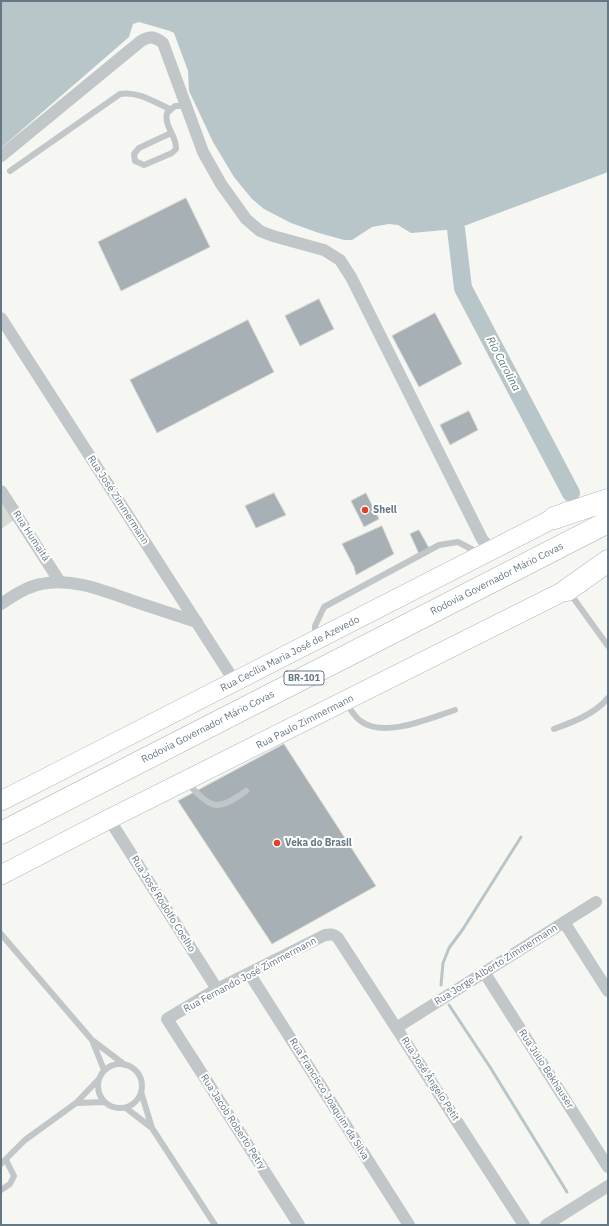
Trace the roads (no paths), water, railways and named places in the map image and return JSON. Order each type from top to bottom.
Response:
[{"type":"highway","points":[[554,518],[608,500]]},
{"type":"highway","name":"Rodovia Governador Mário Covas","points":[[1,833],[608,522]]},
{"type":"highway","name":"Rodovia Governador Mário Covas","points":[[1,850],[608,539]]},
{"type":"highway","points":[[567,590],[608,561]]},
{"type":"main road","name":"Rua Cecília Maria José de Azevedo","points":[[1,801],[608,490]]},
{"type":"main road","name":"Rua Paulo Zimmermann","points":[[1,875],[608,570]]},
{"type":"street","points":[[1,156],[141,41],[148,37],[155,37],[163,43],[203,152],[221,184],[246,219],[260,230],[273,236],[324,250],[340,260],[351,277],[482,539],[487,552]]},
{"type":"street","name":"Rua José Zimmermann","points":[[1,318],[235,682]]},
{"type":"street","name":"Rua Humaitá","points":[[1,490],[60,582]]},
{"type":"street","points":[[1,604],[14,595],[32,587],[41,584],[60,582],[105,591],[197,622]]},
{"type":"street","name":"Rua José Rodolfo Coelho","points":[[109,820],[217,989]]},
{"type":"street","name":"Rua Jorge Alberto Zimmermann","points":[[396,1028],[596,902]]},
{"type":"street","points":[[564,922],[608,991]]},
{"type":"street","name":"Rua Fernando José Zimmermann","points":[[167,1019],[217,989],[325,935],[334,934]]},
{"type":"street","name":"Rua José Ângelo Petit","points":[[334,934],[524,1225]]},
{"type":"street","name":"Rua Júlio Bekhauser","points":[[484,972],[608,1167]]},
{"type":"street","name":"Rua Francisco Joaquim da Silva","points":[[249,973],[409,1225]]},
{"type":"street","name":"Rua Jacob Roberto Petry","points":[[167,1019],[299,1225]]},
{"type":"street","points":[[546,1225],[608,1186]]},
{"type":"lane","points":[[10,171],[120,94],[136,94],[170,109]]},
{"type":"lane","points":[[171,133],[139,148],[134,154],[135,161],[144,165],[172,153],[176,149],[176,143],[166,118],[167,112],[175,106],[186,106]]},
{"type":"lane","points":[[314,641],[315,626],[324,607],[439,545],[458,542],[487,552]]},
{"type":"lane","points":[[567,590],[608,646]]},
{"type":"lane","points":[[554,729],[577,720],[602,705],[608,698]]},
{"type":"lane","points":[[346,702],[354,716],[362,722],[371,727],[384,728],[406,725],[456,710]]},
{"type":"lane","points":[[186,782],[210,804],[218,806],[230,802],[246,791]]},
{"type":"lane","points":[[2,937],[92,1040],[135,1070],[139,1075],[141,1080],[141,1092],[152,1128],[215,1225]]},
{"type":"lane","points":[[92,1040],[104,1070]]},
{"type":"lane","points":[[1,1190],[10,1184],[14,1176],[3,1162],[25,1140],[76,1103],[98,1080],[104,1070],[114,1065],[125,1064]]},
{"type":"lane","points":[[98,1080],[98,1092],[104,1102],[114,1108],[126,1108],[135,1102],[141,1092]]},
{"type":"lane","points":[[76,1103],[104,1102]]},
{"type":"lane","points":[[126,1108],[152,1128]]},
{"type":"waterway","name":"Rio Carolina","points":[[456,229],[463,288],[571,493]]},
{"type":"waterway","points":[[441,985],[443,963],[449,948],[463,929],[521,837]]},
{"type":"waterway","points":[[449,1005],[490,1067],[567,1192]]},
{"type":"place","name":"Shell","points":[[365,510]]},
{"type":"place","name":"Veka do Brasil","points":[[277,843]]}]
